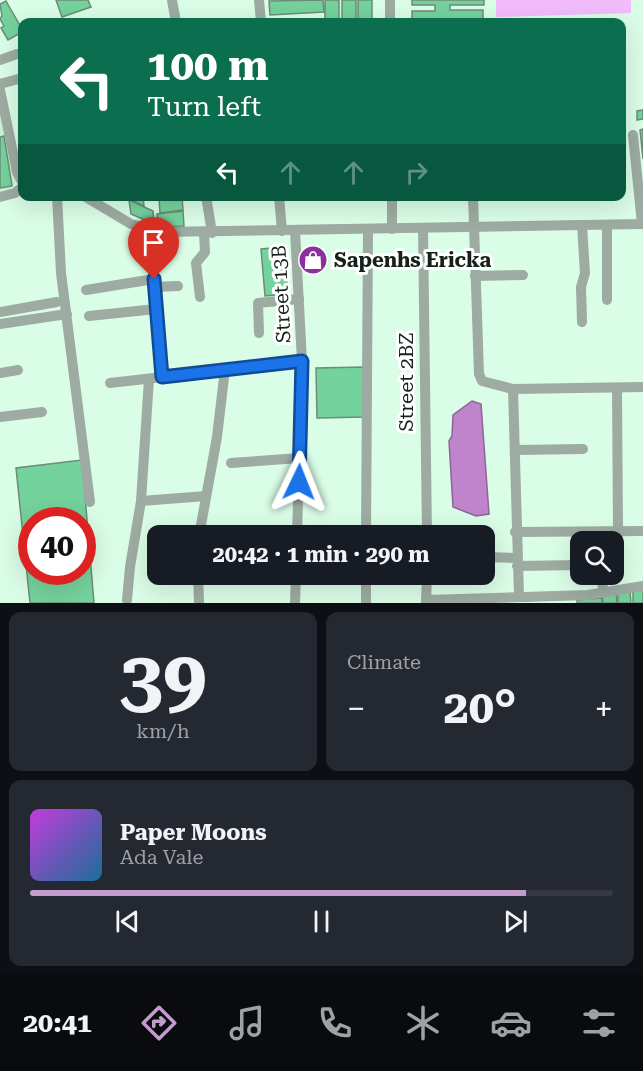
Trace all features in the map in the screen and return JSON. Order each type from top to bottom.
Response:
[{"type":"street","points":[[172,0],[175,18]]},
{"type":"street","points":[[259,0],[261,18]]},
{"type":"street","points":[[390,0],[390,18]]},
{"type":"street","points":[[0,60],[17,54]]},
{"type":"street","points":[[0,84],[18,79]]},
{"type":"street","points":[[0,90],[18,173]]},
{"type":"street","points":[[91,201],[105,211],[150,230],[208,233],[642,224],[633,135]]},
{"type":"street","points":[[0,197],[15,193],[18,190]]},
{"type":"street","points":[[57,201],[61,273],[90,502]]},
{"type":"street","points":[[200,297],[196,263],[205,252],[208,233],[206,201]]},
{"type":"street","points":[[279,201],[282,231]]},
{"type":"street","points":[[392,201],[392,229]]},
{"type":"street","points":[[473,201],[479,374],[482,381],[513,389],[643,387]]},
{"type":"street","points":[[582,225],[585,273],[581,287],[582,322]]},
{"type":"street","points":[[608,225],[608,300]]},
{"type":"street","name":"Street 2BZ","points":[[423,228],[427,525]]},
{"type":"street","points":[[150,230],[162,377]]},
{"type":"street","points":[[366,525],[368,230]]},
{"type":"street","name":"Street 13B","points":[[295,231],[302,361],[297,525]]},
{"type":"street","points":[[476,276],[523,275]]},
{"type":"street","points":[[86,290],[154,283],[178,286]]},
{"type":"street","points":[[259,333],[258,303],[299,299]]},
{"type":"street","points":[[0,312],[57,302]]},
{"type":"street","points":[[89,316],[156,309]]},
{"type":"street","points":[[0,324],[67,314]]},
{"type":"street","points":[[110,383],[302,361]]},
{"type":"street","points":[[201,525],[220,419],[225,369]]},
{"type":"street","points":[[0,373],[18,370]]},
{"type":"street","points":[[128,600],[130,567],[141,501],[149,379]]},
{"type":"street","points":[[617,388],[618,531]]},
{"type":"street","points":[[513,389],[515,532],[519,596]]},
{"type":"street","points":[[0,417],[42,412]]},
{"type":"street","points":[[515,450],[583,449]]},
{"type":"street","points":[[231,463],[300,458]]},
{"type":"street","points":[[141,501],[206,496]]},
{"type":"street","points":[[515,532],[570,531]]},
{"type":"street","points":[[624,531],[643,531]]},
{"type":"street","points":[[495,559],[570,565]]},
{"type":"street","points":[[198,585],[199,603]]},
{"type":"street","points":[[295,603],[296,585]]},
{"type":"street","points":[[366,585],[366,603]]},
{"type":"street","points":[[427,585],[426,601],[588,594],[643,586]]},
{"type":"street","points":[[603,585],[603,591]]},
{"type":"shaded area","points":[[496,0],[631,0],[631,13],[496,17]]},
{"type":"shaded area","points":[[0,116],[15,183],[10,189],[0,191]]},
{"type":"shaded area","points":[[472,401],[481,404],[489,514],[476,516],[453,507],[449,441],[452,436],[453,415]]},
{"type":"building","points":[[56,0],[88,0],[91,7],[62,17]]},
{"type":"building","points":[[323,0],[324,12],[270,15],[269,1]]},
{"type":"building","points":[[325,0],[339,0],[339,18],[325,18]]},
{"type":"building","points":[[342,0],[356,0],[356,18],[342,18]]},
{"type":"building","points":[[358,0],[372,0],[372,18],[358,18]]},
{"type":"building","points":[[412,0],[484,0],[484,5],[450,5],[450,10],[483,10],[483,18],[412,18],[412,11],[435,11],[435,5],[412,5]]},
{"type":"building","points":[[6,1],[18,22],[18,34],[8,40],[1,28],[4,26],[0,19],[2,16],[0,4]]},
{"type":"building","points":[[643,110],[643,119],[637,120],[637,111]]},
{"type":"building","points":[[643,129],[643,159],[640,130]]},
{"type":"building","points":[[4,136],[12,186],[0,188],[0,137]]},
{"type":"building","points":[[129,201],[153,211],[154,224],[131,214]]},
{"type":"building","points":[[133,201],[144,201],[144,206]]},
{"type":"building","points":[[159,201],[182,201],[183,210],[160,213]]},
{"type":"building","points":[[183,211],[184,226],[158,228],[157,214]]},
{"type":"building","points":[[283,247],[288,294],[265,296],[261,249]]},
{"type":"building","points":[[364,367],[365,417],[317,418],[316,368]]},
{"type":"building","points":[[82,460],[86,507],[20,507],[16,468]]},
{"type":"building","points":[[28,585],[92,585],[94,603],[30,603]]},
{"type":"building","points":[[633,590],[643,590],[643,603],[633,603]]},
{"type":"building","points":[[630,591],[631,603],[618,603],[618,592]]},
{"type":"building","points":[[616,592],[617,603],[603,603],[602,593]]},
{"type":"building","points":[[602,598],[602,603],[577,603],[577,600]]},
{"type":"place","name":"Sapenhs Ericka","points":[[313,260]]},
{"type":"route","points":[[154,279],[162,377],[188,372],[302,361],[299,482]]}]
